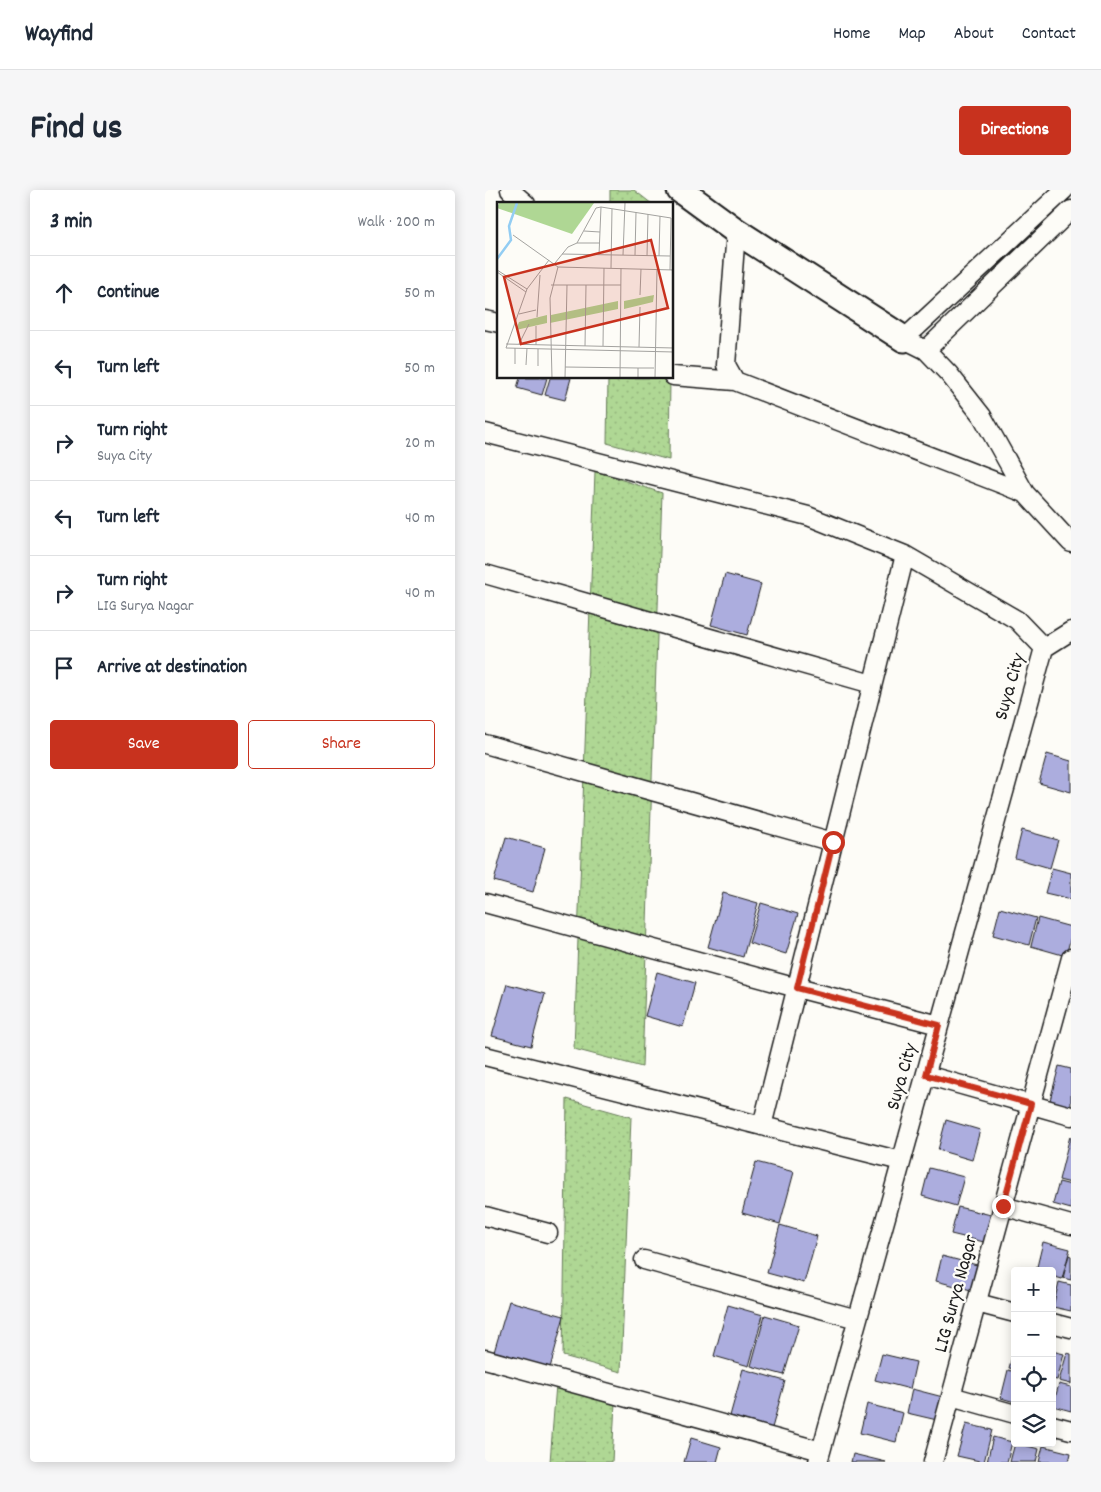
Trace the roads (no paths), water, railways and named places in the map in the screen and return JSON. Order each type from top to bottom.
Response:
[{"type":"street","points":[[510,190],[524,202]]},
{"type":"street","points":[[681,190],[736,231],[904,339],[926,350],[949,374],[982,416],[1025,493],[1071,543]]},
{"type":"street","points":[[904,339],[1064,190]]},
{"type":"street","points":[[926,350],[1071,210]]},
{"type":"street","points":[[735,381],[726,365],[736,231]]},
{"type":"street","points":[[1016,235],[1030,250]]},
{"type":"street","points":[[674,376],[735,381],[1025,493]]},
{"type":"street","points":[[485,433],[808,516],[905,555],[1017,620],[1044,648]]},
{"type":"street","points":[[762,1126],[905,555]]},
{"type":"street","points":[[485,574],[872,684]]},
{"type":"street","name":"Suya City","points":[[820,1456],[1044,648],[1071,631]]},
{"type":"street","points":[[485,744],[833,842]]},
{"type":"street","points":[[485,902],[939,1025]]},
{"type":"street","name":"LIG Surya Nagar","points":[[933,1462],[1031,1104],[1064,1009],[1071,958]]},
{"type":"street","points":[[485,1056],[901,1162]]},
{"type":"street","points":[[926,1075],[1071,1116]]},
{"type":"street","points":[[1003,1206],[1071,1225]]},
{"type":"street","points":[[485,1216],[548,1233]]},
{"type":"street","points":[[644,1260],[857,1319]]},
{"type":"street","points":[[977,1303],[1011,1312]]},
{"type":"street","points":[[1056,1324],[1071,1328]]},
{"type":"street","points":[[485,1359],[820,1456]]},
{"type":"street","points":[[951,1396],[1011,1413]]},
{"type":"street","points":[[1056,1426],[1071,1430]]}]
